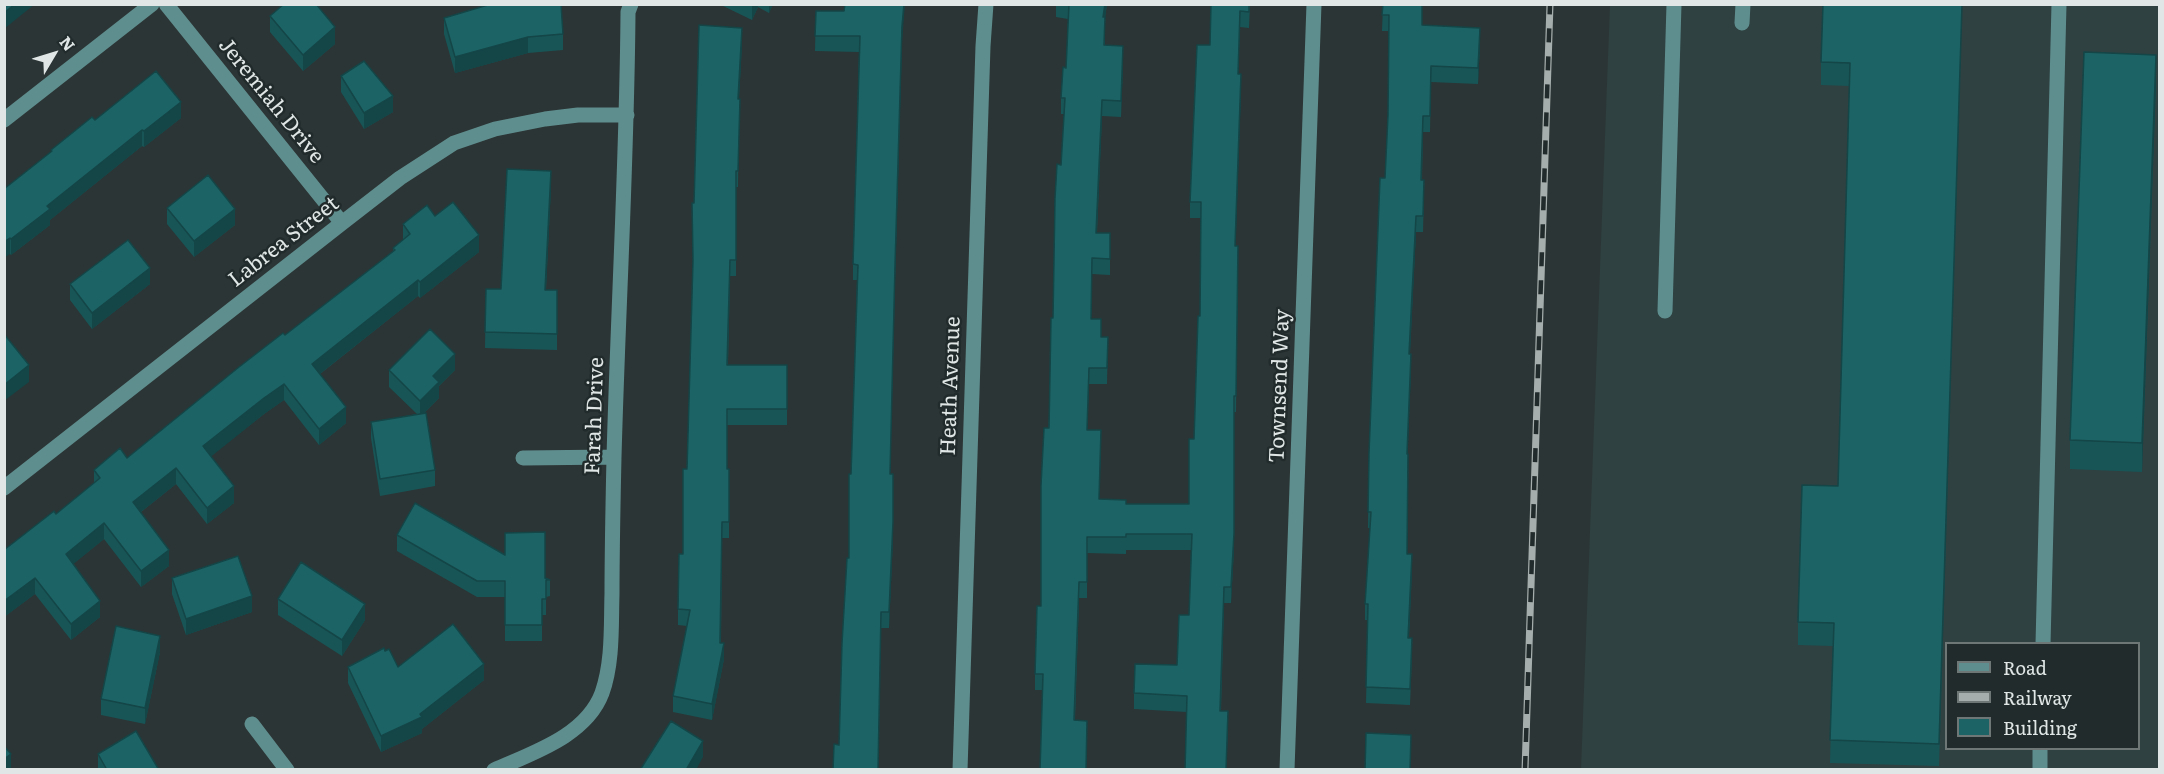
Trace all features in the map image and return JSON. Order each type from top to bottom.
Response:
[{"type":"street","points":[[4,120],[152,4]]},
{"type":"street","name":"Jeremiah Drive","points":[[166,4],[342,223]]},
{"type":"street","name":"Farah Drive","points":[[494,770],[565,735],[587,718],[602,694],[607,670],[611,636],[614,458],[627,115],[628,12],[631,4]]},
{"type":"street","name":"Heath Avenue","points":[[960,770],[986,4]]},
{"type":"street","name":"Townsend Way","points":[[1287,770],[1314,4]]},
{"type":"street","points":[[1665,311],[1674,4]]},
{"type":"street","points":[[1742,23],[1743,4]]},
{"type":"street","points":[[2043,642],[2059,4]]},
{"type":"street","name":"Labrea Street","points":[[4,488],[400,178],[454,143],[495,129],[545,119],[627,115]]},
{"type":"street","points":[[523,458],[614,458]]},
{"type":"street","points":[[252,724],[287,770]]},
{"type":"street","points":[[2040,750],[2040,770]]},
{"type":"shaded area","points":[[1610,5],[2159,5],[2159,769],[1581,769]]},
{"type":"building","points":[[4,4],[15,4],[4,13]]},
{"type":"building","points":[[284,4],[316,4],[335,27],[303,55],[270,16]]},
{"type":"building","points":[[491,4],[561,4],[563,34],[528,37],[455,57],[444,18]]},
{"type":"building","points":[[845,4],[904,4],[890,474],[893,474],[893,522],[889,612],[881,612],[878,770],[833,770],[834,744],[839,745],[842,643],[847,558],[849,558],[849,474],[851,474],[858,265],[853,264],[860,36],[815,36],[816,11],[844,11]]},
{"type":"building","points":[[1069,4],[1105,4],[1104,45],[1123,46],[1121,101],[1102,100],[1096,233],[1110,233],[1110,259],[1092,258],[1091,319],[1101,319],[1101,337],[1108,337],[1107,368],[1089,368],[1087,430],[1101,430],[1099,499],[1126,500],[1126,504],[1189,504],[1189,439],[1194,439],[1198,316],[1200,316],[1201,202],[1190,202],[1197,45],[1210,45],[1211,4],[1249,4],[1249,12],[1240,11],[1238,74],[1241,74],[1235,246],[1238,246],[1236,396],[1234,396],[1234,533],[1231,587],[1224,587],[1220,711],[1228,711],[1226,770],[1185,770],[1187,696],[1134,693],[1135,664],[1177,665],[1179,615],[1189,615],[1192,534],[1126,534],[1126,537],[1087,537],[1087,582],[1079,582],[1074,720],[1087,721],[1086,770],[1040,770],[1043,674],[1035,674],[1037,606],[1041,606],[1041,485],[1044,428],[1049,428],[1055,198],[1057,164],[1061,165],[1065,98],[1061,98],[1063,67],[1066,68]]},
{"type":"building","points":[[1383,4],[1422,4],[1422,25],[1480,28],[1478,68],[1431,66],[1430,116],[1423,116],[1421,180],[1424,180],[1423,216],[1416,216],[1409,354],[1411,354],[1407,454],[1407,554],[1412,554],[1408,638],[1412,638],[1410,689],[1366,687],[1368,604],[1365,604],[1371,512],[1368,512],[1369,453],[1380,178],[1385,178],[1388,115],[1389,15],[1382,15]]},
{"type":"building","points":[[1823,4],[1962,4],[1939,744],[1830,740],[1834,623],[1798,622],[1802,485],[1838,486],[1850,63],[1821,62]]},
{"type":"building","points":[[699,25],[742,28],[738,99],[740,99],[738,171],[736,171],[736,260],[730,260],[727,365],[787,365],[787,409],[727,409],[729,522],[722,522],[720,643],[724,643],[712,704],[673,696],[690,610],[678,609],[679,554],[683,554],[683,469],[687,469],[693,260],[692,203],[694,203]]},
{"type":"building","points":[[2084,52],[2156,55],[2142,443],[2070,440]]},
{"type":"building","points":[[364,61],[393,96],[364,113],[341,76]]},
{"type":"building","points":[[156,71],[181,102],[47,206],[50,209],[4,242],[4,189],[92,117],[95,120]]},
{"type":"building","points":[[507,169],[551,171],[545,290],[557,290],[557,334],[485,332],[486,289],[501,289]]},
{"type":"building","points":[[208,175],[235,209],[194,241],[167,208]]},
{"type":"building","points":[[453,202],[479,235],[312,364],[346,407],[319,429],[284,384],[203,446],[234,486],[207,508],[176,468],[133,502],[169,550],[141,571],[104,523],[66,554],[100,601],[71,624],[35,578],[4,601],[4,550],[54,511],[56,514],[100,478],[94,470],[120,448],[127,458],[239,367],[283,333],[285,335],[395,250],[393,248],[410,234],[403,224],[427,205],[435,216]]},
{"type":"building","points":[[128,240],[150,268],[92,313],[70,284]]},
{"type":"building","points":[[430,329],[455,354],[433,376],[439,382],[420,401],[389,370]]},
{"type":"building","points":[[4,334],[29,365],[4,385]]},
{"type":"building","points":[[426,413],[435,470],[380,479],[371,422]]},
{"type":"building","points":[[415,503],[505,555],[505,533],[545,532],[545,578],[550,580],[546,580],[546,599],[542,599],[542,625],[505,625],[505,581],[477,581],[397,535]]},
{"type":"building","points":[[238,556],[252,596],[186,619],[172,578]]},
{"type":"building","points":[[301,562],[365,604],[342,640],[278,599]]},
{"type":"building","points":[[453,624],[484,664],[420,714],[422,717],[381,736],[348,667],[384,648],[385,651],[389,649],[398,667]]},
{"type":"building","points":[[116,626],[160,636],[145,708],[101,699]]},
{"type":"building","points":[[671,721],[703,741],[686,770],[640,770]]},
{"type":"building","points":[[136,731],[159,770],[107,770],[98,754]]},
{"type":"building","points":[[1366,733],[1411,735],[1410,770],[1365,770]]},
{"type":"building","points":[[4,746],[11,754],[4,759]]},
{"type":"railway","points":[[1525,770],[1550,4]]}]
